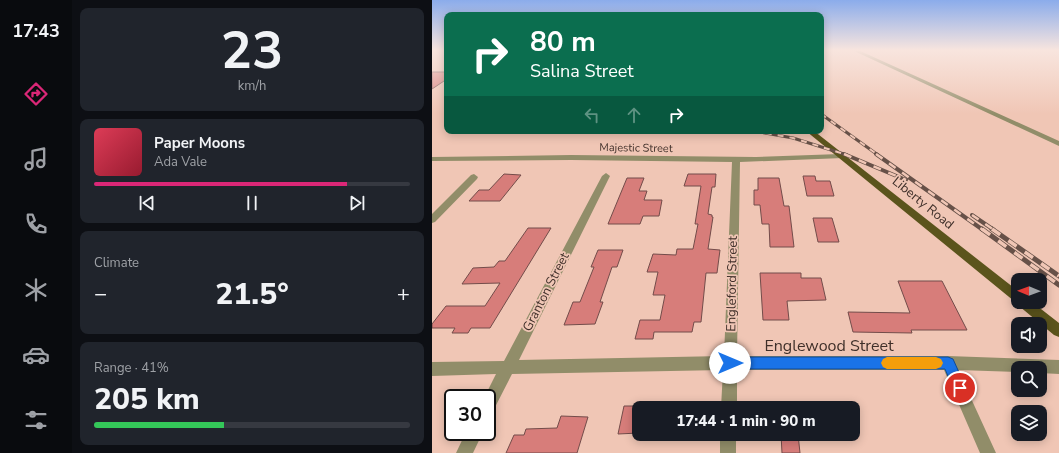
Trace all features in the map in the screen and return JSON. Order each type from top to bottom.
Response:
[{"type":"main road","name":"Liberty Road","points":[[814,134],[1011,292]]},
{"type":"main road","points":[[1032,309],[1059,331]]},
{"type":"street","points":[[900,71],[1059,144]]},
{"type":"street","name":"Majestic Street","points":[[432,159],[615,158],[736,160],[840,156]]},
{"type":"street","name":"Engleford Street","points":[[729,401],[736,160]]},
{"type":"street","name":"Granton Street","points":[[496,390],[606,176]]},
{"type":"street","points":[[432,220],[474,177]]},
{"type":"street","name":"Englewood Street","points":[[432,369],[730,363],[948,363],[1059,367]]},
{"type":"street","points":[[948,363],[988,453]]},
{"type":"street","points":[[464,453],[470,441]]},
{"type":"street","points":[[728,441],[728,453]]},
{"type":"building","points":[[432,72],[444,72],[444,81],[432,89]]},
{"type":"building","points":[[504,174],[521,175],[500,201],[469,201],[479,190],[489,190]]},
{"type":"building","points":[[688,174],[716,174],[715,187],[712,187],[708,214],[712,215],[713,217],[708,249],[720,250],[717,273],[706,273],[701,322],[694,322],[692,332],[654,332],[653,339],[635,339],[640,320],[660,320],[665,295],[653,295],[658,272],[647,272],[653,254],[676,255],[677,249],[693,249],[698,224],[695,224],[701,186],[684,186]]},
{"type":"building","points":[[803,176],[815,176],[816,181],[830,181],[834,196],[807,196]]},
{"type":"building","points":[[627,178],[644,178],[639,191],[647,191],[644,200],[662,200],[659,216],[643,216],[640,224],[608,224]]},
{"type":"building","points":[[758,178],[779,178],[784,206],[789,206],[794,247],[770,247],[769,224],[762,224],[760,205],[754,205],[754,190],[758,190]]},
{"type":"building","points":[[813,218],[832,218],[839,242],[818,242]]},
{"type":"building","points":[[528,228],[551,228],[490,328],[471,328],[468,333],[452,333],[455,328],[432,328],[432,324],[446,306],[485,306],[500,283],[462,284],[473,268],[494,267],[499,261],[505,261]]},
{"type":"building","points":[[598,250],[623,250],[617,267],[612,267],[600,302],[603,302],[595,324],[564,325],[573,302],[580,302],[594,267],[591,267]]},
{"type":"building","points":[[760,273],[801,273],[801,278],[821,278],[826,300],[787,301],[789,320],[763,320]]},
{"type":"building","points":[[898,281],[942,281],[967,330],[911,330],[912,333],[853,332],[848,312],[910,313]]},
{"type":"building","points":[[624,406],[632,406],[632,433],[618,434]]},
{"type":"building","points":[[561,416],[588,417],[577,453],[506,453],[514,435],[524,435],[526,429],[557,428]]},
{"type":"building","points":[[781,441],[799,441],[800,453],[782,453]]},
{"type":"railway","points":[[824,116],[878,155]]},
{"type":"railway","points":[[771,134],[793,138],[845,154]]},
{"type":"railway","points":[[845,154],[906,180]]},
{"type":"railway","points":[[876,154],[983,230]]},
{"type":"railway","points":[[972,215],[994,230]]},
{"type":"railway","points":[[982,229],[1059,285]]},
{"type":"railway","points":[[992,229],[1059,276]]},
{"type":"slow traffic","points":[[887,363],[936,363]]},
{"type":"route","points":[[730,363],[948,363],[960,388]]}]
